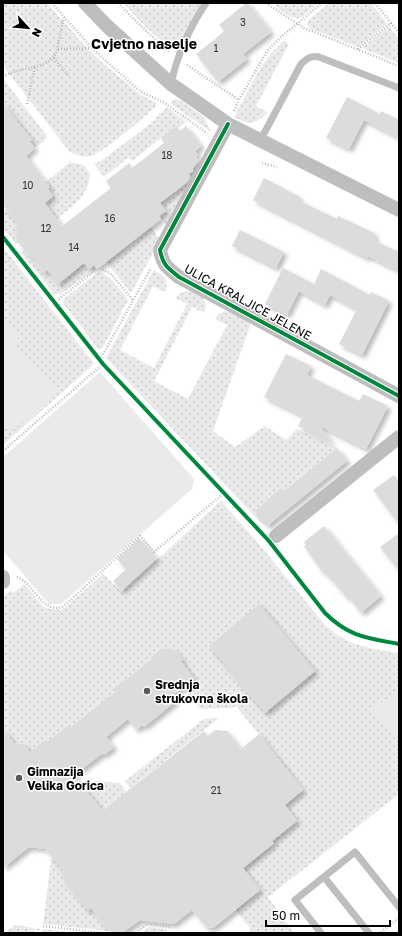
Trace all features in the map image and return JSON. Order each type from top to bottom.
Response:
[{"type":"street","points":[[85,3],[106,25],[171,84],[228,124],[399,210]]},
{"type":"street","points":[[160,250],[218,140],[228,124]]},
{"type":"street","name":"ULICA KRALJICE JELENE","points":[[160,250],[162,261],[169,269],[180,277],[399,396]]},
{"type":"street","points":[[276,536],[399,437]]},
{"type":"lane","points":[[171,84],[178,59],[192,25],[206,3]]},
{"type":"lane","points":[[260,141],[301,64],[311,56],[319,57],[399,88]]},
{"type":"lane","points":[[321,933],[295,900],[355,852],[399,907]]},
{"type":"lane","points":[[324,877],[369,933]]},
{"type":"path","points":[[52,3],[92,48],[139,90],[164,102],[218,140]]},
{"type":"path","points":[[118,3],[145,30],[178,59],[239,100],[267,51],[296,24],[322,3]]},
{"type":"path","points":[[266,3],[304,28],[399,66]]},
{"type":"path","points":[[375,3],[399,34]]},
{"type":"path","points":[[3,77],[9,73],[47,63],[54,58],[58,49],[64,18]]},
{"type":"path","points":[[358,50],[390,23]]},
{"type":"path","points":[[58,49],[92,48]]},
{"type":"path","points":[[54,58],[68,76]]},
{"type":"path","points":[[27,104],[35,67]]},
{"type":"path","points":[[3,451],[101,362],[160,250]]},
{"type":"path","points":[[54,303],[92,273],[101,269],[110,273],[133,300]]},
{"type":"path","points":[[49,297],[58,309]]},
{"type":"path","points":[[95,354],[108,369]]},
{"type":"path","points":[[219,487],[229,498]]},
{"type":"path","points":[[7,579],[24,580],[45,604],[60,608],[140,536],[154,552],[224,492]]},
{"type":"path","points":[[380,933],[399,918]]},
{"type":"path","points":[[136,933],[147,924],[171,927]]},
{"type":"path","points":[[43,926],[103,933]]},
{"type":"path","points":[[38,928],[38,933]]},
{"type":"shaded area","points":[[3,3],[47,3],[88,49],[106,66],[141,95],[157,103],[154,108],[122,135],[95,154],[87,157],[77,155],[69,151],[3,66]]},
{"type":"shaded area","points":[[123,3],[202,3],[186,30],[177,54],[147,28]]},
{"type":"shaded area","points":[[272,3],[318,3],[300,18],[296,18]]},
{"type":"shaded area","points":[[329,3],[371,3],[387,24],[359,47],[311,29],[307,25],[308,21]]},
{"type":"shaded area","points":[[389,26],[399,39],[399,63],[362,48]]},
{"type":"shaded area","points":[[284,41],[289,44],[256,106],[267,112],[256,122],[243,121],[234,117],[268,57]]},
{"type":"shaded area","points":[[4,80],[47,136],[44,141],[35,148],[3,103]]},
{"type":"shaded area","points":[[175,99],[180,100],[204,117],[211,132],[170,103]]},
{"type":"shaded area","points":[[167,107],[186,122],[178,128],[176,126],[132,161],[129,157],[104,177],[94,164],[101,161],[150,124]]},
{"type":"shaded area","points":[[70,162],[84,165],[90,174],[89,182],[79,200],[57,219],[49,209],[40,206],[53,196],[48,189],[46,182]]},
{"type":"shaded area","points":[[201,162],[168,227],[159,216],[165,211],[160,203],[192,179],[189,174],[195,170],[193,168]]},
{"type":"shaded area","points":[[10,207],[11,208],[7,211],[12,216],[25,218],[14,227],[18,233],[19,241],[16,244],[3,228],[3,212]]},
{"type":"shaded area","points":[[151,227],[158,237],[158,244],[131,293],[106,262]]},
{"type":"shaded area","points":[[3,247],[94,364],[3,445]]},
{"type":"shaded area","points":[[24,250],[29,256],[33,253],[35,262],[44,273],[47,270],[58,284],[82,260],[89,269],[94,265],[97,269],[61,294],[54,294],[21,252]]},
{"type":"shaded area","points":[[154,270],[165,278],[167,284],[165,292],[153,286],[120,350],[154,368],[187,304],[176,298],[180,293],[186,291],[197,293],[205,301],[206,307],[204,313],[192,307],[154,381],[188,399],[227,325],[215,319],[223,312],[232,313],[251,323],[213,431],[235,447],[265,426],[286,440],[297,429],[337,448],[284,491],[281,488],[266,499],[267,526],[260,522],[106,358]]},
{"type":"shaded area","points":[[98,272],[106,275],[128,300],[103,347],[99,350],[63,303],[65,298]]},
{"type":"shaded area","points":[[3,319],[19,337],[14,343],[57,391],[12,431],[3,421]]},
{"type":"shaded area","points":[[100,372],[194,479],[192,489],[61,604],[49,604],[3,551],[3,457]]},
{"type":"shaded area","points":[[221,501],[259,544],[325,625],[340,637],[352,643],[399,653],[399,794],[268,897],[294,933],[250,933],[250,928],[235,910],[260,890],[243,868],[274,844],[272,841],[297,821],[285,805],[303,790],[236,706],[232,708],[200,709],[183,687],[194,679],[174,650],[162,648],[151,657],[153,661],[147,666],[145,664],[114,688],[116,691],[72,726],[70,724],[48,741],[46,739],[30,752],[24,744],[14,743],[3,729],[3,597],[11,590],[13,593],[24,584],[45,608],[61,610],[103,574],[122,592]]},
{"type":"shaded area","points":[[399,689],[399,743],[373,709]]},
{"type":"shaded area","points":[[219,718],[131,788],[125,781],[204,719]]},
{"type":"shaded area","points":[[96,781],[120,783],[126,792],[99,813],[96,809],[99,806],[86,790]]},
{"type":"shaded area","points":[[53,859],[66,875],[63,877],[88,910],[91,908],[109,931],[43,924],[51,860]]},
{"type":"shaded area","points":[[15,925],[34,928],[33,933],[5,933]]},
{"type":"shaded area","points":[[149,927],[168,930],[164,933],[142,933]]},
{"type":"shaded area","points":[[43,929],[76,933],[42,933]]},
{"type":"building","points":[[246,3],[248,3],[271,32],[243,54],[247,59],[218,82],[196,54],[225,31],[219,25]]},
{"type":"building","points":[[347,97],[380,114],[381,111],[399,120],[399,138],[364,120],[349,149],[326,138]]},
{"type":"building","points":[[3,103],[32,140],[30,142],[35,148],[26,156],[50,187],[48,189],[53,196],[45,203],[62,226],[111,188],[106,181],[129,163],[132,168],[164,143],[161,138],[176,126],[180,131],[186,126],[201,146],[195,151],[198,155],[196,157],[199,160],[193,168],[193,171],[189,174],[190,176],[187,182],[160,203],[166,211],[159,216],[161,219],[97,269],[94,265],[89,269],[84,263],[58,284],[47,270],[44,273],[18,242],[19,241],[15,236],[18,233],[14,227],[18,224],[3,205]]},
{"type":"building","points":[[264,178],[300,197],[298,200],[337,219],[338,216],[374,233],[373,236],[376,238],[375,241],[399,252],[399,271],[368,256],[367,258],[253,200]]},
{"type":"building","points":[[240,230],[284,252],[276,268],[232,246]]},
{"type":"building","points":[[283,268],[314,284],[321,269],[370,295],[371,292],[389,301],[362,355],[339,344],[357,309],[330,295],[325,305],[299,291],[287,315],[265,304]]},
{"type":"building","points":[[286,354],[311,366],[307,375],[359,401],[363,394],[388,406],[366,449],[320,426],[333,443],[298,426],[303,416],[264,397]]},
{"type":"building","points":[[337,448],[347,461],[267,526],[255,511],[281,488],[284,491]]},
{"type":"building","points":[[394,475],[399,482],[399,524],[373,490]]},
{"type":"building","points":[[324,526],[381,596],[361,613],[349,597],[347,598],[333,581],[321,570],[304,546],[306,545],[304,542]]},
{"type":"building","points":[[399,533],[399,571],[380,547]]},
{"type":"building","points":[[139,538],[157,558],[121,591],[113,581],[126,569],[117,559]]},
{"type":"building","points":[[259,604],[315,671],[265,713],[209,646]]},
{"type":"building","points":[[162,648],[174,650],[183,660],[181,661],[194,679],[172,696],[176,701],[144,727],[142,725],[136,730],[128,719],[106,737],[114,747],[104,755],[103,753],[74,775],[102,811],[204,731],[208,736],[215,730],[227,731],[241,749],[259,734],[303,790],[285,805],[297,821],[272,841],[274,843],[243,868],[260,890],[213,928],[206,927],[192,910],[174,924],[140,920],[123,932],[109,931],[91,908],[88,911],[62,877],[66,875],[45,849],[29,847],[3,868],[3,729],[14,743],[24,744],[30,752],[46,739],[48,741],[70,724],[72,726],[116,691],[114,688],[152,659],[151,657]]},
{"type":"cycle path","points":[[228,124],[160,250],[164,263],[179,277],[399,396]]},
{"type":"cycle path","points":[[3,237],[103,364],[269,541],[325,613],[342,627],[351,632],[368,638],[399,644]]},
{"type":"place","name":"Srednja strukovna škola","points":[[147,691]]},
{"type":"place","name":"Gimnazija Velika Gorica","points":[[19,778]]},
{"type":"district","name":"Cvjetno naselje","points":[[144,43]]}]
